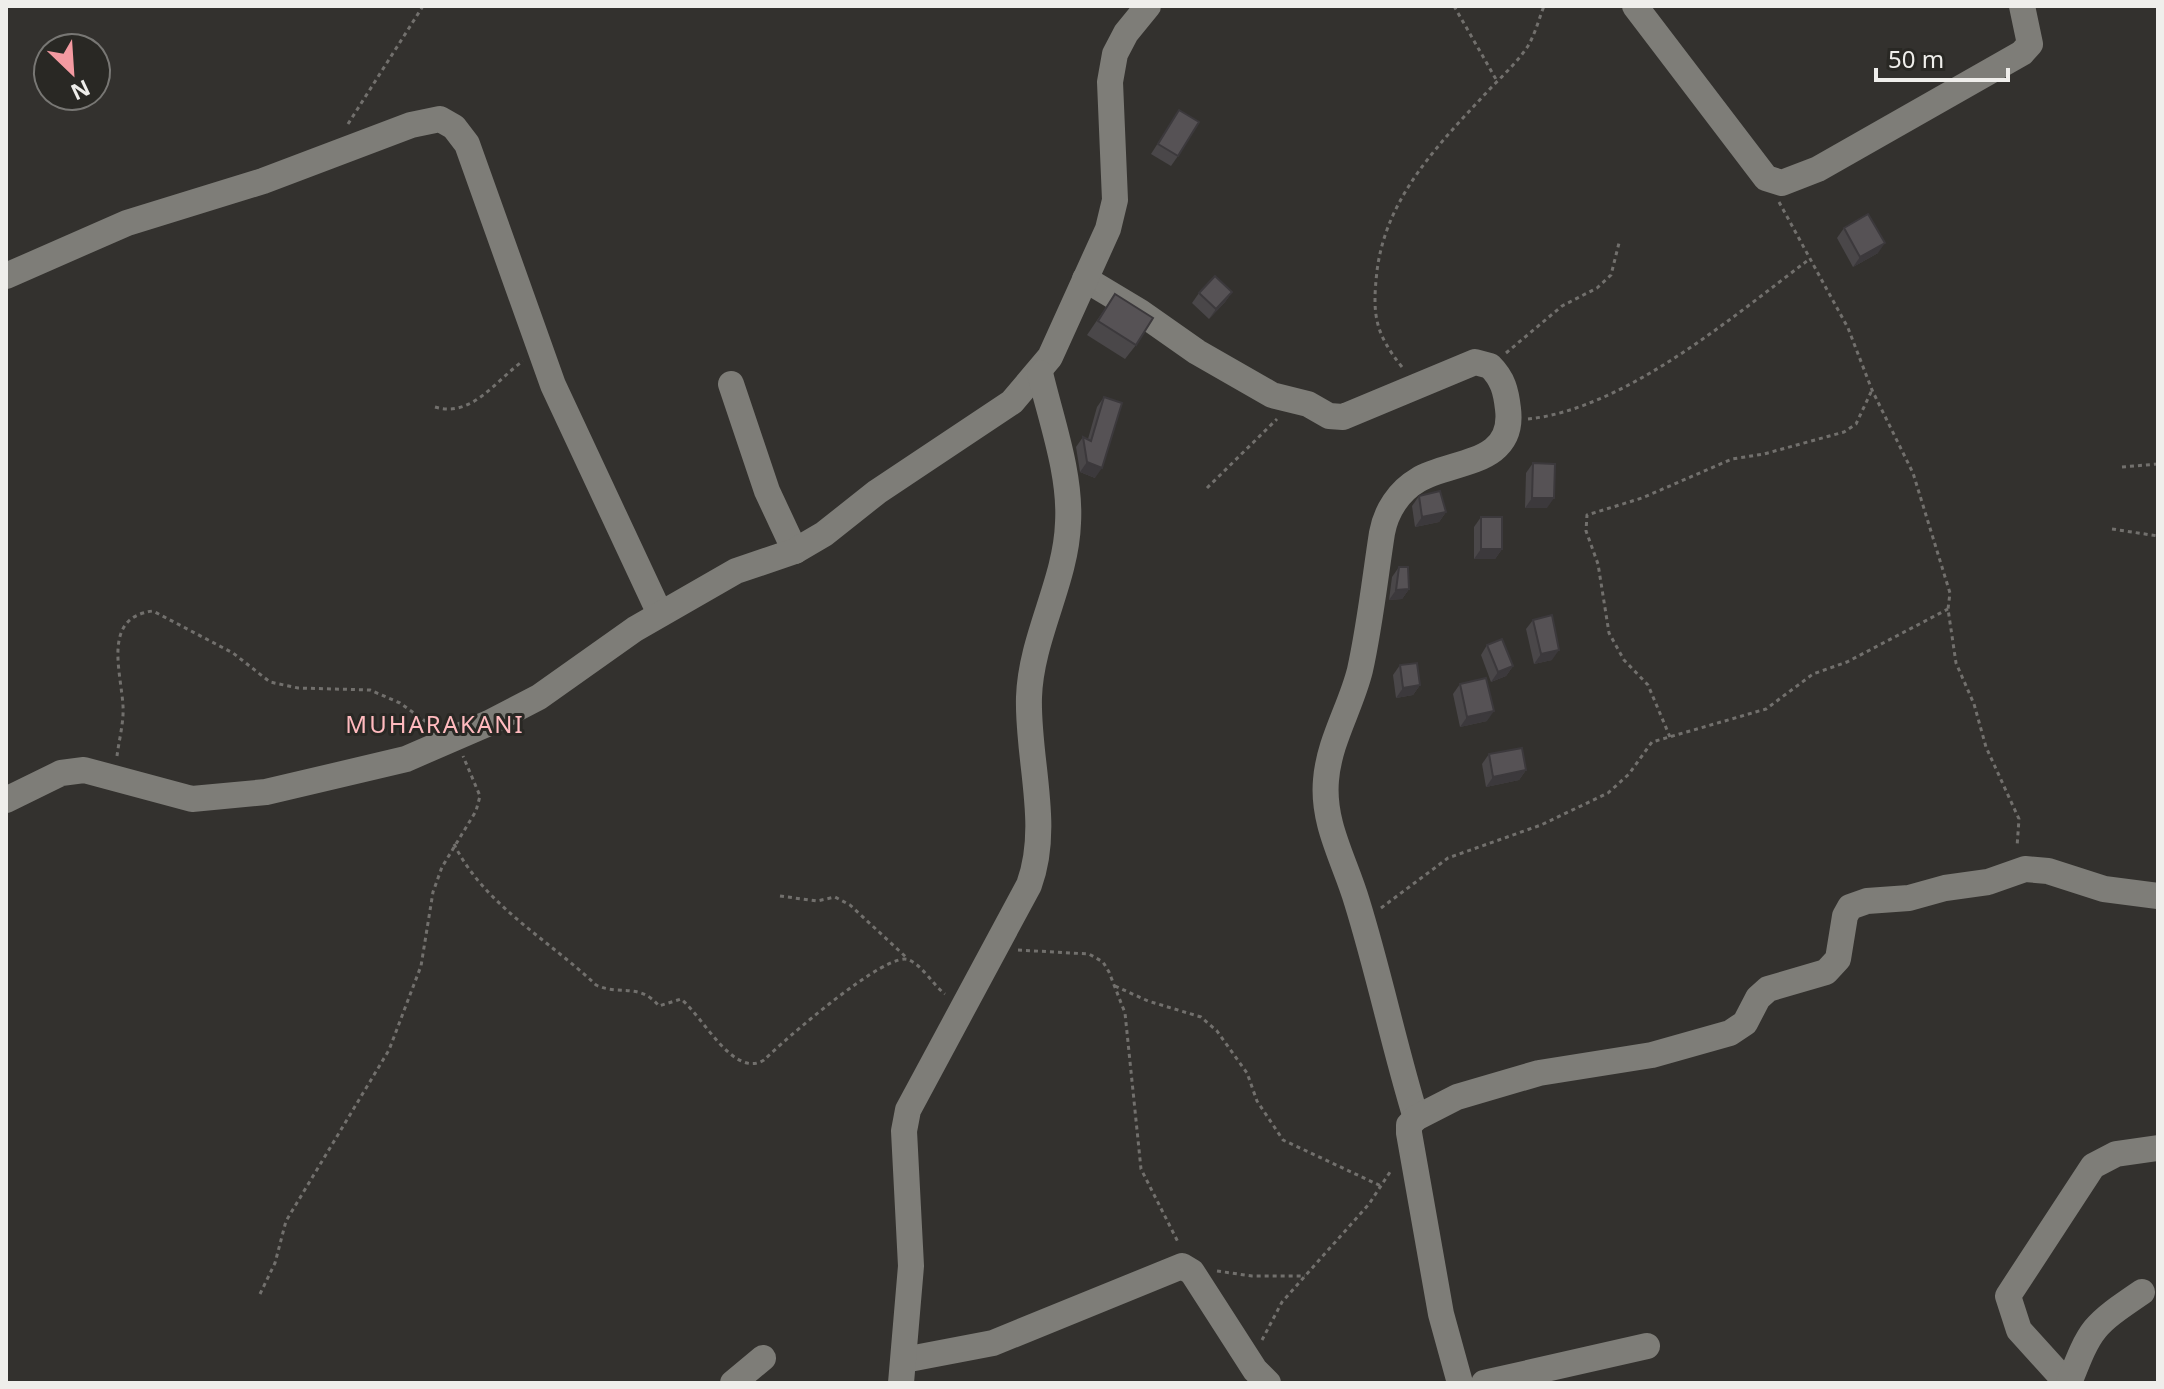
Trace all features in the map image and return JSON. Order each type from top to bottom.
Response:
[{"type":"street","points":[[6,800],[61,773],[84,770],[192,799],[266,792],[406,759],[539,697],[660,614],[736,571],[795,551],[824,534],[933,452],[1012,402],[1040,373],[1108,229],[1115,200],[1110,82],[1115,54],[1126,33],[1148,6]]},
{"type":"street","points":[[1635,6],[1766,178],[1782,183],[1818,169],[2022,53],[2030,44],[2022,6]]},
{"type":"street","points":[[6,276],[127,223],[263,181],[411,125],[440,119],[454,127],[480,176],[541,355],[619,532],[660,614]]},
{"type":"street","points":[[1085,279],[1236,375],[1272,395],[1298,400],[1329,416],[1343,417],[1475,362],[1490,366],[1506,391],[1509,415],[1506,434],[1490,453],[1474,463],[1420,478],[1400,493],[1384,522],[1360,669],[1334,741],[1326,779],[1331,833],[1362,923],[1416,1118]]},
{"type":"street","points":[[1040,373],[1063,474],[1069,521],[1031,674],[1029,730],[1039,847],[1037,864],[996,949],[917,1087],[904,1131],[911,1266],[903,1371],[993,1343],[1182,1266],[1192,1272],[1262,1376]]},
{"type":"street","points":[[731,384],[767,491],[795,551]]},
{"type":"street","points":[[1460,1383],[1441,1314],[1409,1133],[1409,1125],[1416,1118],[1457,1097],[1539,1073],[1652,1055],[1695,1040],[1730,1033],[1745,1023],[1758,998],[1768,989],[1826,972],[1834,966],[1845,916],[1850,907],[1988,882],[2025,869],[2048,871],[2122,893],[2158,896]]},
{"type":"street","points":[[2142,1292],[2100,1321],[2088,1335],[2068,1383],[2019,1330],[2008,1296],[2093,1166],[2116,1154],[2158,1148]]},
{"type":"street","points":[[1484,1383],[1647,1346]]},
{"type":"street","points":[[733,1383],[763,1358]]},
{"type":"path","points":[[329,154],[423,6]]},
{"type":"path","points":[[1454,6],[1497,81]]},
{"type":"path","points":[[1416,384],[1384,344],[1375,321],[1374,298],[1380,243],[1398,202],[1421,167],[1529,45],[1544,6]]},
{"type":"path","points":[[6,58],[6,81]]},
{"type":"path","points":[[1766,178],[1808,260],[1848,328],[1872,390],[1913,473],[1950,593],[1948,609],[1956,663],[1974,704],[1986,747],[2019,819],[2016,842],[2025,869]]},
{"type":"path","points":[[1490,366],[1562,306],[1597,288],[1611,275],[1619,243]]},
{"type":"path","points":[[1509,415],[1526,419],[1562,415],[1599,400],[1707,336],[1808,260]]},
{"type":"path","points":[[435,407],[457,411],[472,403],[523,361],[541,355]]},
{"type":"path","points":[[1670,737],[1648,685],[1624,660],[1609,633],[1598,564],[1586,531],[1587,515],[1642,498],[1732,459],[1764,454],[1844,432],[1856,424],[1872,390]]},
{"type":"path","points":[[1207,488],[1298,400]]},
{"type":"path","points":[[2122,467],[2158,464]]},
{"type":"path","points":[[2112,529],[2158,536]]},
{"type":"path","points":[[1362,923],[1448,858],[1541,825],[1608,793],[1629,774],[1652,742],[1766,709],[1813,674],[1847,662],[1948,609]]},
{"type":"path","points":[[114,776],[123,709],[117,653],[120,632],[139,613],[153,611],[233,653],[270,682],[298,688],[370,690],[400,703],[451,740],[471,767],[480,796],[476,811],[454,844],[433,892],[421,966],[389,1050],[286,1221],[275,1263],[260,1294]]},
{"type":"path","points":[[454,844],[478,880],[498,900],[596,985],[605,989],[639,990],[659,1006],[681,999],[725,1050],[745,1066],[755,1066],[764,1060],[818,1013],[881,968],[907,958]]},
{"type":"path","points":[[780,896],[817,901],[835,897],[850,905],[933,985],[962,1005]]},
{"type":"path","points":[[996,949],[1089,954],[1103,962],[1125,1013],[1141,1169],[1190,1265],[1182,1266]]},
{"type":"path","points":[[1115,986],[1148,1001],[1170,1005],[1201,1017],[1217,1031],[1247,1073],[1257,1101],[1283,1140],[1381,1186]]},
{"type":"path","points":[[1262,1376],[1268,1324],[1282,1302],[1381,1186],[1396,1163]]},
{"type":"path","points":[[1216,1271],[1252,1276],[1307,1275]]},
{"type":"building","points":[[1179,110],[1199,122],[1178,156],[1158,144]]},
{"type":"building","points":[[1868,214],[1885,243],[1860,257],[1844,228]]},
{"type":"building","points":[[1215,276],[1232,292],[1216,309],[1199,293]]},
{"type":"building","points":[[1115,294],[1153,318],[1136,345],[1098,321]]},
{"type":"building","points":[[1104,397],[1122,403],[1102,468],[1087,462],[1083,437],[1091,441]]},
{"type":"building","points":[[1533,463],[1555,464],[1554,498],[1532,498]]},
{"type":"building","points":[[1440,491],[1446,512],[1422,517],[1419,496]]},
{"type":"building","points":[[1481,517],[1502,517],[1502,549],[1481,549]]},
{"type":"building","points":[[1399,567],[1408,567],[1409,589],[1396,590]]},
{"type":"building","points":[[1552,615],[1559,650],[1541,654],[1533,620]]},
{"type":"building","points":[[1502,639],[1513,666],[1498,672],[1487,645]]},
{"type":"building","points":[[1417,663],[1420,685],[1403,688],[1400,665]]},
{"type":"building","points":[[1486,678],[1494,711],[1467,717],[1460,684]]},
{"type":"building","points":[[1522,748],[1526,770],[1493,777],[1489,754]]},
{"type":"district","name":"MUHARAKANI","points":[[435,723]]}]
